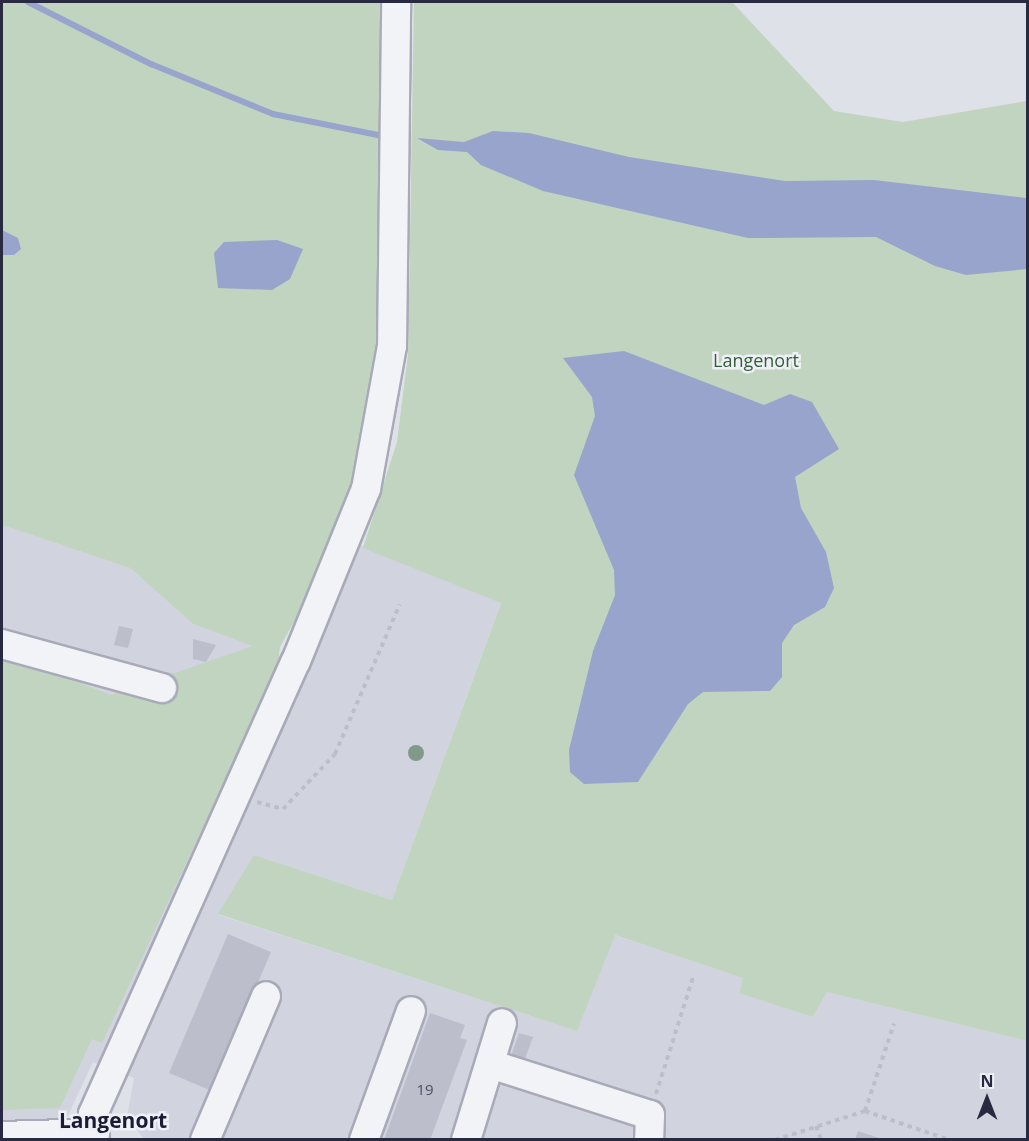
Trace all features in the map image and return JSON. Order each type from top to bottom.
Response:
[{"type":"street","points":[[2,1136],[95,1137],[93,1114],[348,540],[381,431],[392,346],[396,2]]},
{"type":"street","points":[[2,644],[162,688]]},
{"type":"street","points":[[205,1140],[266,996]]},
{"type":"street","points":[[364,1140],[411,1011]]},
{"type":"street","points":[[466,1140],[502,1023]]},
{"type":"street","points":[[490,1064],[650,1127]]},
{"type":"path","points":[[236,796],[283,809],[335,754],[400,604]]},
{"type":"path","points":[[650,1127],[694,974]]},
{"type":"path","points":[[865,1111],[894,1024]]},
{"type":"path","points":[[775,1140],[865,1111],[949,1140]]},
{"type":"path","points":[[816,1126],[822,1140]]},
{"type":"shaded area","points":[[2,525],[130,568],[193,624],[295,661],[348,540],[501,602],[392,900],[254,855],[219,915],[577,1031],[614,935],[744,978],[739,992],[813,1017],[827,992],[1027,1041],[1027,1139],[144,1139],[127,1117],[134,1078],[93,1062],[57,1139],[2,1140]]},
{"type":"green space","points":[[2,2],[386,2],[383,342],[352,488],[322,571],[280,647],[277,669],[102,1043],[92,1039],[60,1108],[2,1110],[2,654],[111,695],[253,646],[193,624],[130,568],[2,525]]},
{"type":"green space","name":"Langenort","points":[[414,2],[732,2],[834,111],[903,122],[1027,101],[1027,198],[994,196],[1021,267],[1027,269],[1027,1041],[827,992],[813,1017],[739,993],[743,978],[615,935],[577,1031],[218,914],[254,855],[392,900],[501,603],[363,548],[397,442],[408,355]]},
{"type":"water","points":[[493,131],[529,133],[629,157],[785,181],[874,180],[1027,198],[1027,269],[966,275],[935,266],[876,237],[748,238],[543,191],[481,165],[467,152],[438,150],[417,138],[464,142]]},
{"type":"water","points":[[2,230],[18,238],[21,249],[14,255],[2,255]]},
{"type":"water","points":[[277,240],[303,249],[290,279],[272,290],[218,288],[214,253],[224,242]]},
{"type":"water","points":[[624,351],[764,405],[790,394],[812,402],[839,449],[795,477],[801,508],[826,552],[834,588],[825,607],[794,625],[782,643],[782,677],[770,691],[703,692],[688,704],[638,782],[584,784],[570,772],[569,750],[593,651],[615,595],[614,570],[574,475],[595,416],[592,397],[563,358]]},
{"type":"building","points":[[119,626],[133,629],[128,648],[114,645]]},
{"type":"building","points":[[193,639],[216,645],[206,662],[193,659]]},
{"type":"building","points":[[228,934],[271,952],[212,1091],[169,1073]]},
{"type":"building","points":[[430,1013],[465,1025],[460,1038],[467,1040],[430,1140],[384,1140]]},
{"type":"building","points":[[519,1033],[533,1037],[523,1064],[510,1059]]},
{"type":"building","points":[[858,1131],[882,1139],[882,1140],[855,1140]]},
{"type":"waterway","points":[[28,2],[151,64],[273,114],[378,135]]},
{"type":"district","name":"Langenort","points":[[113,1120]]}]
